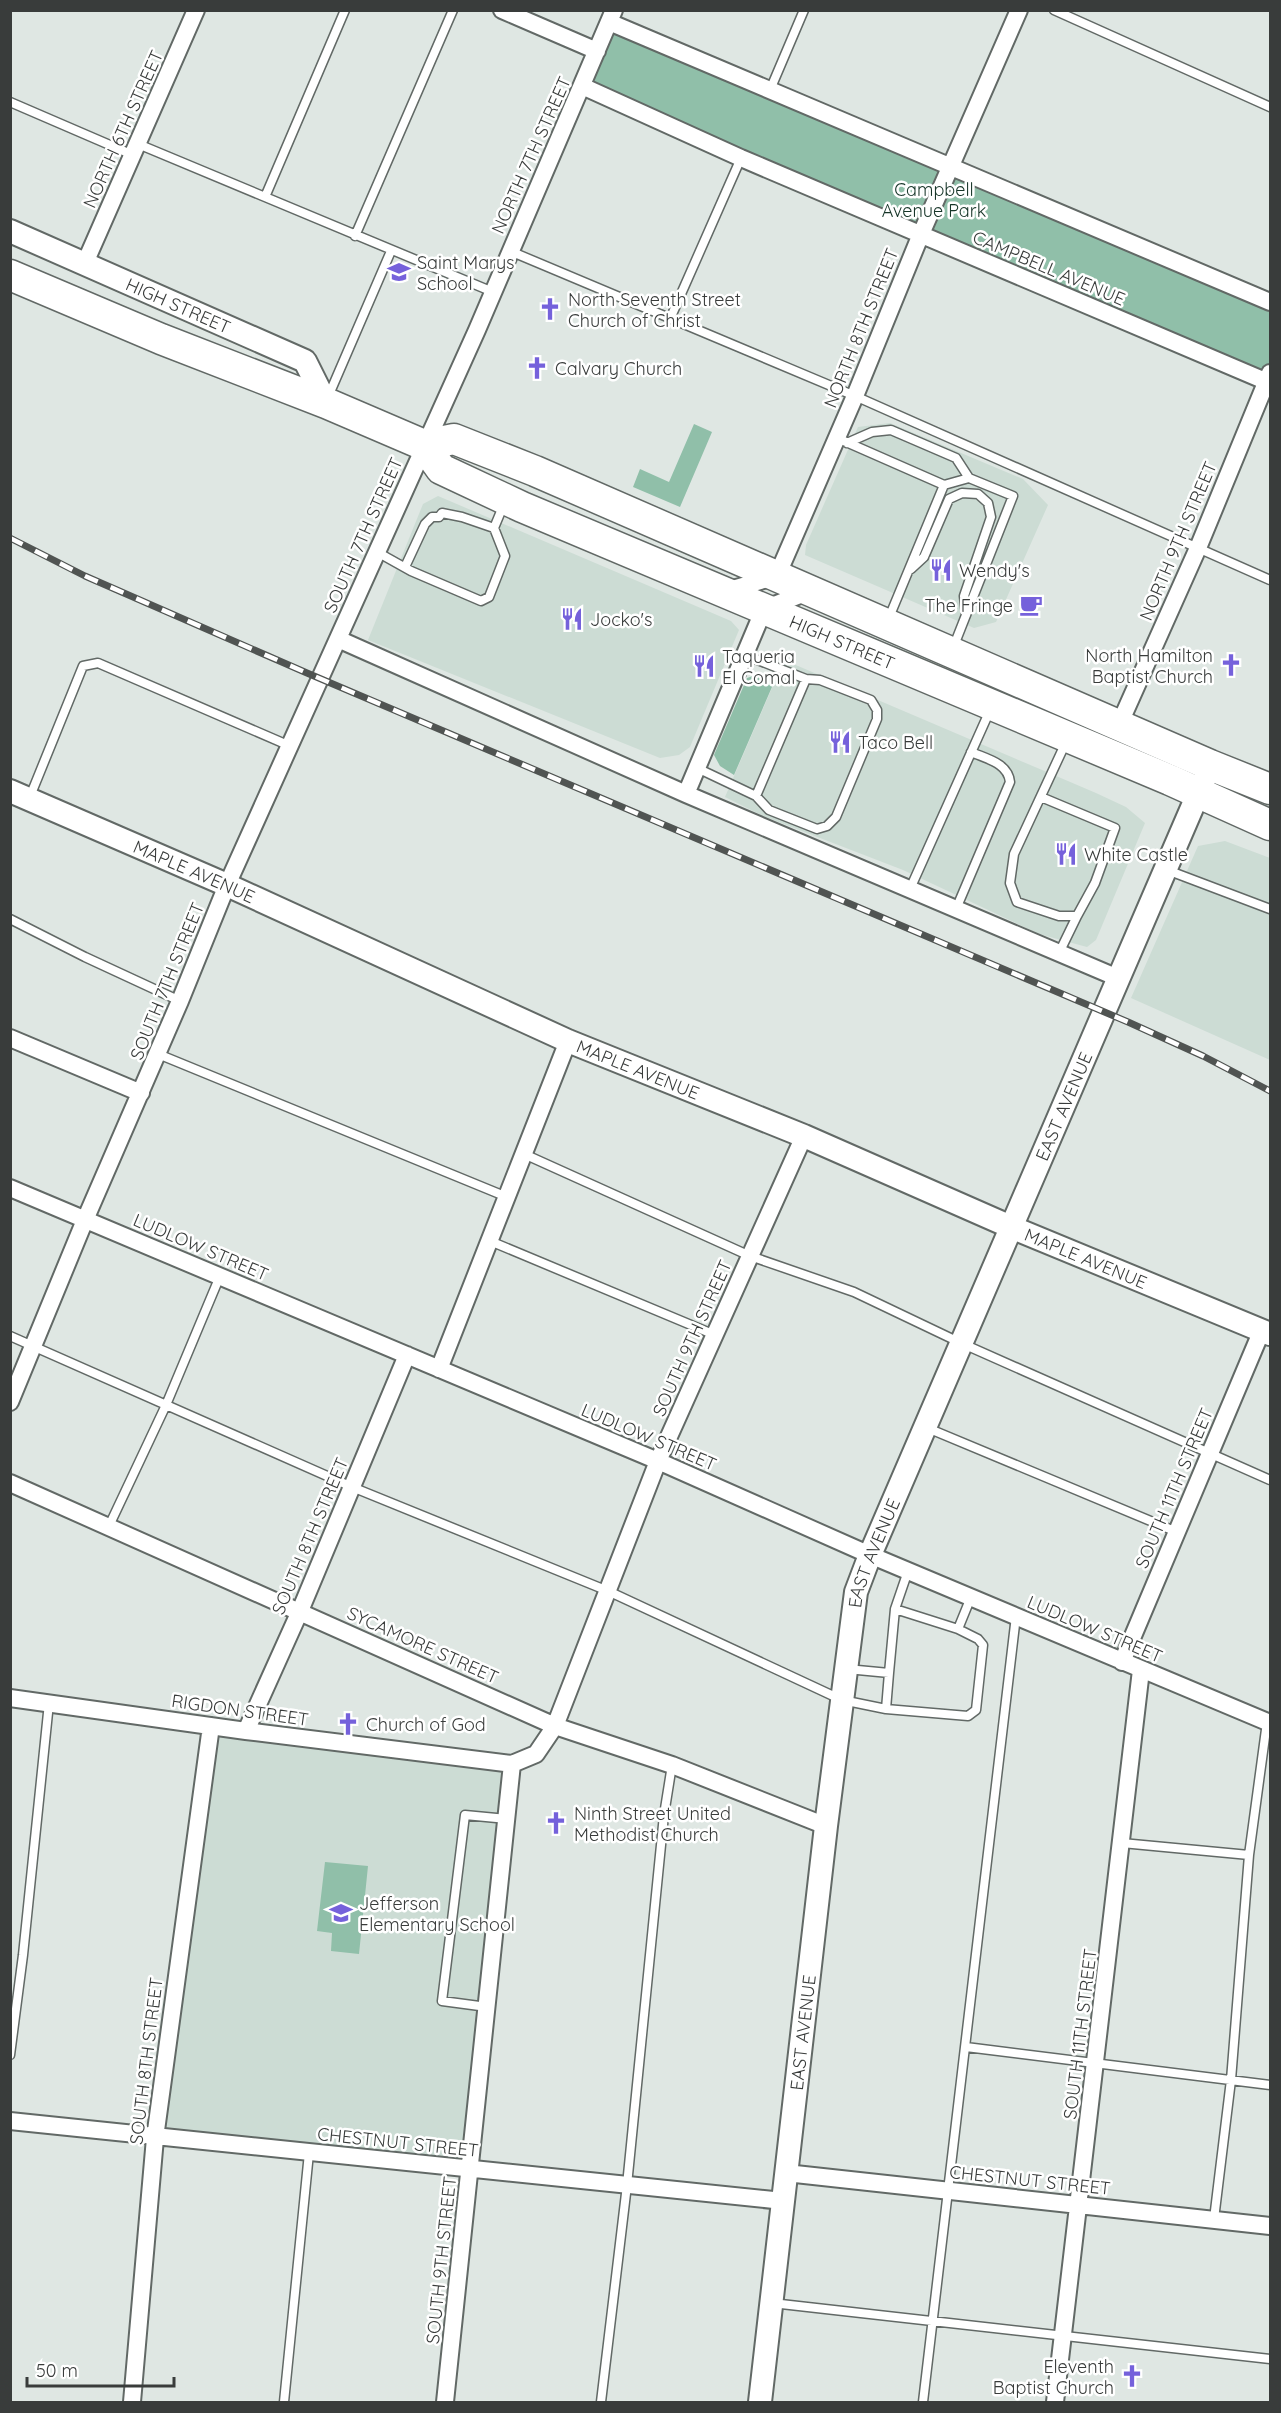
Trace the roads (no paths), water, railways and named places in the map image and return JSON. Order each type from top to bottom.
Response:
[{"type":"highway","name":"HIGH STREET","points":[[10,274],[161,339],[326,403],[424,445],[441,469],[506,500],[1068,737],[1270,825]]},
{"type":"highway","name":"HIGH STREET","points":[[424,445],[454,439],[1270,789]]},
{"type":"street","name":"NORTH 6TH STREET","points":[[85,263],[196,10]]},
{"type":"street","points":[[502,10],[597,51]]},
{"type":"street","name":"NORTH 8TH STREET","points":[[777,576],[842,440],[855,396],[921,234],[1019,10]]},
{"type":"street","points":[[611,16],[770,90],[1270,302]]},
{"type":"street","name":"NORTH 7TH STREET","points":[[424,445],[493,292],[611,16]]},
{"type":"street","name":"CAMPBELL AVENUE","points":[[582,86],[741,158],[1269,379]]},
{"type":"street","name":"HIGH STREET","points":[[10,231],[305,361],[326,403]]},
{"type":"street","name":"NORTH 9TH STREET","points":[[1119,724],[1198,548],[1269,379]]},
{"type":"street","name":"SOUTH 7TH STREET","points":[[10,1402],[85,1220],[180,1002],[227,885],[424,445]]},
{"type":"street","points":[[722,592],[777,576]]},
{"type":"street","points":[[686,794],[764,609],[810,590]]},
{"type":"street","points":[[338,639],[686,794],[1118,978]]},
{"type":"street","name":"EAST AVENUE","points":[[760,2403],[826,1826],[856,1592],[1210,765]]},
{"type":"street","name":"MAPLE AVENUE","points":[[16,796],[227,885],[568,1041],[804,1136],[1011,1227],[1266,1332]]},
{"type":"street","points":[[10,1038],[141,1093]]},
{"type":"street","points":[[439,1369],[568,1041]]},
{"type":"street","name":"SOUTH 9TH STREET","points":[[555,1726],[658,1461],[804,1136]]},
{"type":"street","name":"LUDLOW STREET","points":[[10,1188],[658,1461],[870,1555],[1269,1723]]},
{"type":"street","name":"SOUTH 11TH STREET","points":[[1122,1662],[1210,1454],[1266,1332]]},
{"type":"street","name":"SOUTH 8TH STREET","points":[[246,1731],[300,1611],[407,1355]]},
{"type":"street","name":"SYCAMORE STREET","points":[[10,1482],[555,1726],[672,1765],[826,1826]]},
{"type":"street","name":"SOUTH 11TH STREET","points":[[1055,2403],[1141,1670]]},
{"type":"street","name":"RIGDON STREET","points":[[10,1698],[246,1731],[512,1764]]},
{"type":"street","name":"SOUTH 8TH STREET","points":[[132,2403],[155,2138],[211,1726]]},
{"type":"street","points":[[512,1764],[536,1754],[555,1726]]},
{"type":"street","name":"SOUTH 9TH STREET","points":[[445,2403],[512,1764]]},
{"type":"street","name":"CHESTNUT STREET","points":[[10,2121],[155,2138],[783,2201]]},
{"type":"street","name":"CHESTNUT STREET","points":[[786,2173],[1270,2226]]},
{"type":"lane","points":[[265,198],[345,10]]},
{"type":"lane","points":[[355,236],[453,10]]},
{"type":"lane","points":[[770,90],[804,10]]},
{"type":"lane","points":[[1054,10],[1270,107]]},
{"type":"lane","points":[[10,102],[265,198],[493,292]]},
{"type":"lane","points":[[670,319],[741,158]]},
{"type":"lane","points":[[326,403],[391,251]]},
{"type":"lane","points":[[510,251],[855,396],[1270,580]]},
{"type":"lane","points":[[842,440],[872,432],[891,430],[956,458],[969,477],[1013,496],[952,652]]},
{"type":"lane","points":[[842,440],[944,485],[969,477]]},
{"type":"lane","points":[[886,623],[944,485]]},
{"type":"lane","points":[[908,572],[924,557],[950,499],[962,493],[978,494],[988,503],[992,517],[964,596],[966,615]]},
{"type":"lane","points":[[377,552],[481,601],[489,597],[505,556],[494,528],[506,500]]},
{"type":"lane","points":[[405,567],[425,524],[432,517],[439,517],[442,513],[494,528]]},
{"type":"lane","points":[[697,768],[756,796],[769,810],[817,829],[827,826],[836,817],[877,719],[877,711],[871,700],[820,680],[806,679],[745,655]]},
{"type":"lane","points":[[16,796],[83,666],[98,663],[290,746]]},
{"type":"lane","points":[[756,796],[806,679]]},
{"type":"lane","points":[[910,889],[992,705]]},
{"type":"lane","points":[[1068,737],[1014,854],[1010,883],[1017,902],[1059,916],[1077,916]]},
{"type":"lane","points":[[956,909],[1010,782],[1009,773],[1004,767],[971,752]]},
{"type":"lane","points":[[1041,797],[1115,828],[1095,883],[1059,953]]},
{"type":"lane","points":[[1166,870],[1270,909]]},
{"type":"lane","points":[[10,919],[180,1002]]},
{"type":"lane","points":[[158,1054],[507,1197]]},
{"type":"lane","points":[[524,1154],[750,1256],[854,1292],[961,1343],[1270,1480]]},
{"type":"lane","points":[[490,1241],[715,1335]]},
{"type":"lane","points":[[109,1526],[166,1405],[220,1276]]},
{"type":"lane","points":[[10,1336],[352,1487],[608,1591],[842,1700],[886,1709],[968,1716],[976,1710],[983,1646],[978,1639],[958,1629],[895,1609]]},
{"type":"lane","points":[[925,1427],[1177,1532]]},
{"type":"lane","points":[[886,1709],[895,1609],[908,1571]]},
{"type":"lane","points":[[958,1629],[971,1597]]},
{"type":"lane","points":[[923,2403],[1016,1617]]},
{"type":"lane","points":[[846,1670],[889,1673]]},
{"type":"lane","points":[[10,2055],[23,1955],[49,1703]]},
{"type":"lane","points":[[1214,2219],[1231,2080],[1249,1855],[1269,1723]]},
{"type":"lane","points":[[601,2403],[627,2185],[664,1815],[672,1765]]},
{"type":"lane","points":[[487,2007],[442,2001],[465,1815],[507,1819]]},
{"type":"lane","points":[[1122,1843],[1249,1855]]},
{"type":"lane","points":[[966,2046],[1270,2085]]},
{"type":"lane","points":[[284,2403],[309,2153]]},
{"type":"lane","points":[[771,2303],[1270,2359]]},
{"type":"railway","points":[[10,538],[85,576],[307,673],[1128,1022],[1203,1056],[1270,1091]]},
{"type":"place","name":"Saint Marys School","points":[[399,272]]},
{"type":"place","name":"North Seventh Street Church of Christ","points":[[550,309]]},
{"type":"place","name":"Calvary Church","points":[[537,368]]},
{"type":"place","name":"Wendy's","points":[[941,570]]},
{"type":"place","name":"The Fringe","points":[[1031,605]]},
{"type":"place","name":"Jocko's","points":[[572,619]]},
{"type":"place","name":"North Hamilton Baptist Church","points":[[1231,665]]},
{"type":"place","name":"Taqueria El Comal","points":[[704,666]]},
{"type":"place","name":"Taco Bell","points":[[840,742]]},
{"type":"place","name":"White Castle","points":[[1066,854]]},
{"type":"place","name":"Church of God","points":[[348,1724]]},
{"type":"place","name":"Ninth Street United Methodist Church","points":[[556,1823]]},
{"type":"place","name":"Jefferson Elementary School","points":[[341,1913]]},
{"type":"place","name":"Eleventh Baptist Church","points":[[1132,2376]]},
{"type":"park label","name":"Campbell Avenue Park","points":[[934,199]]}]
